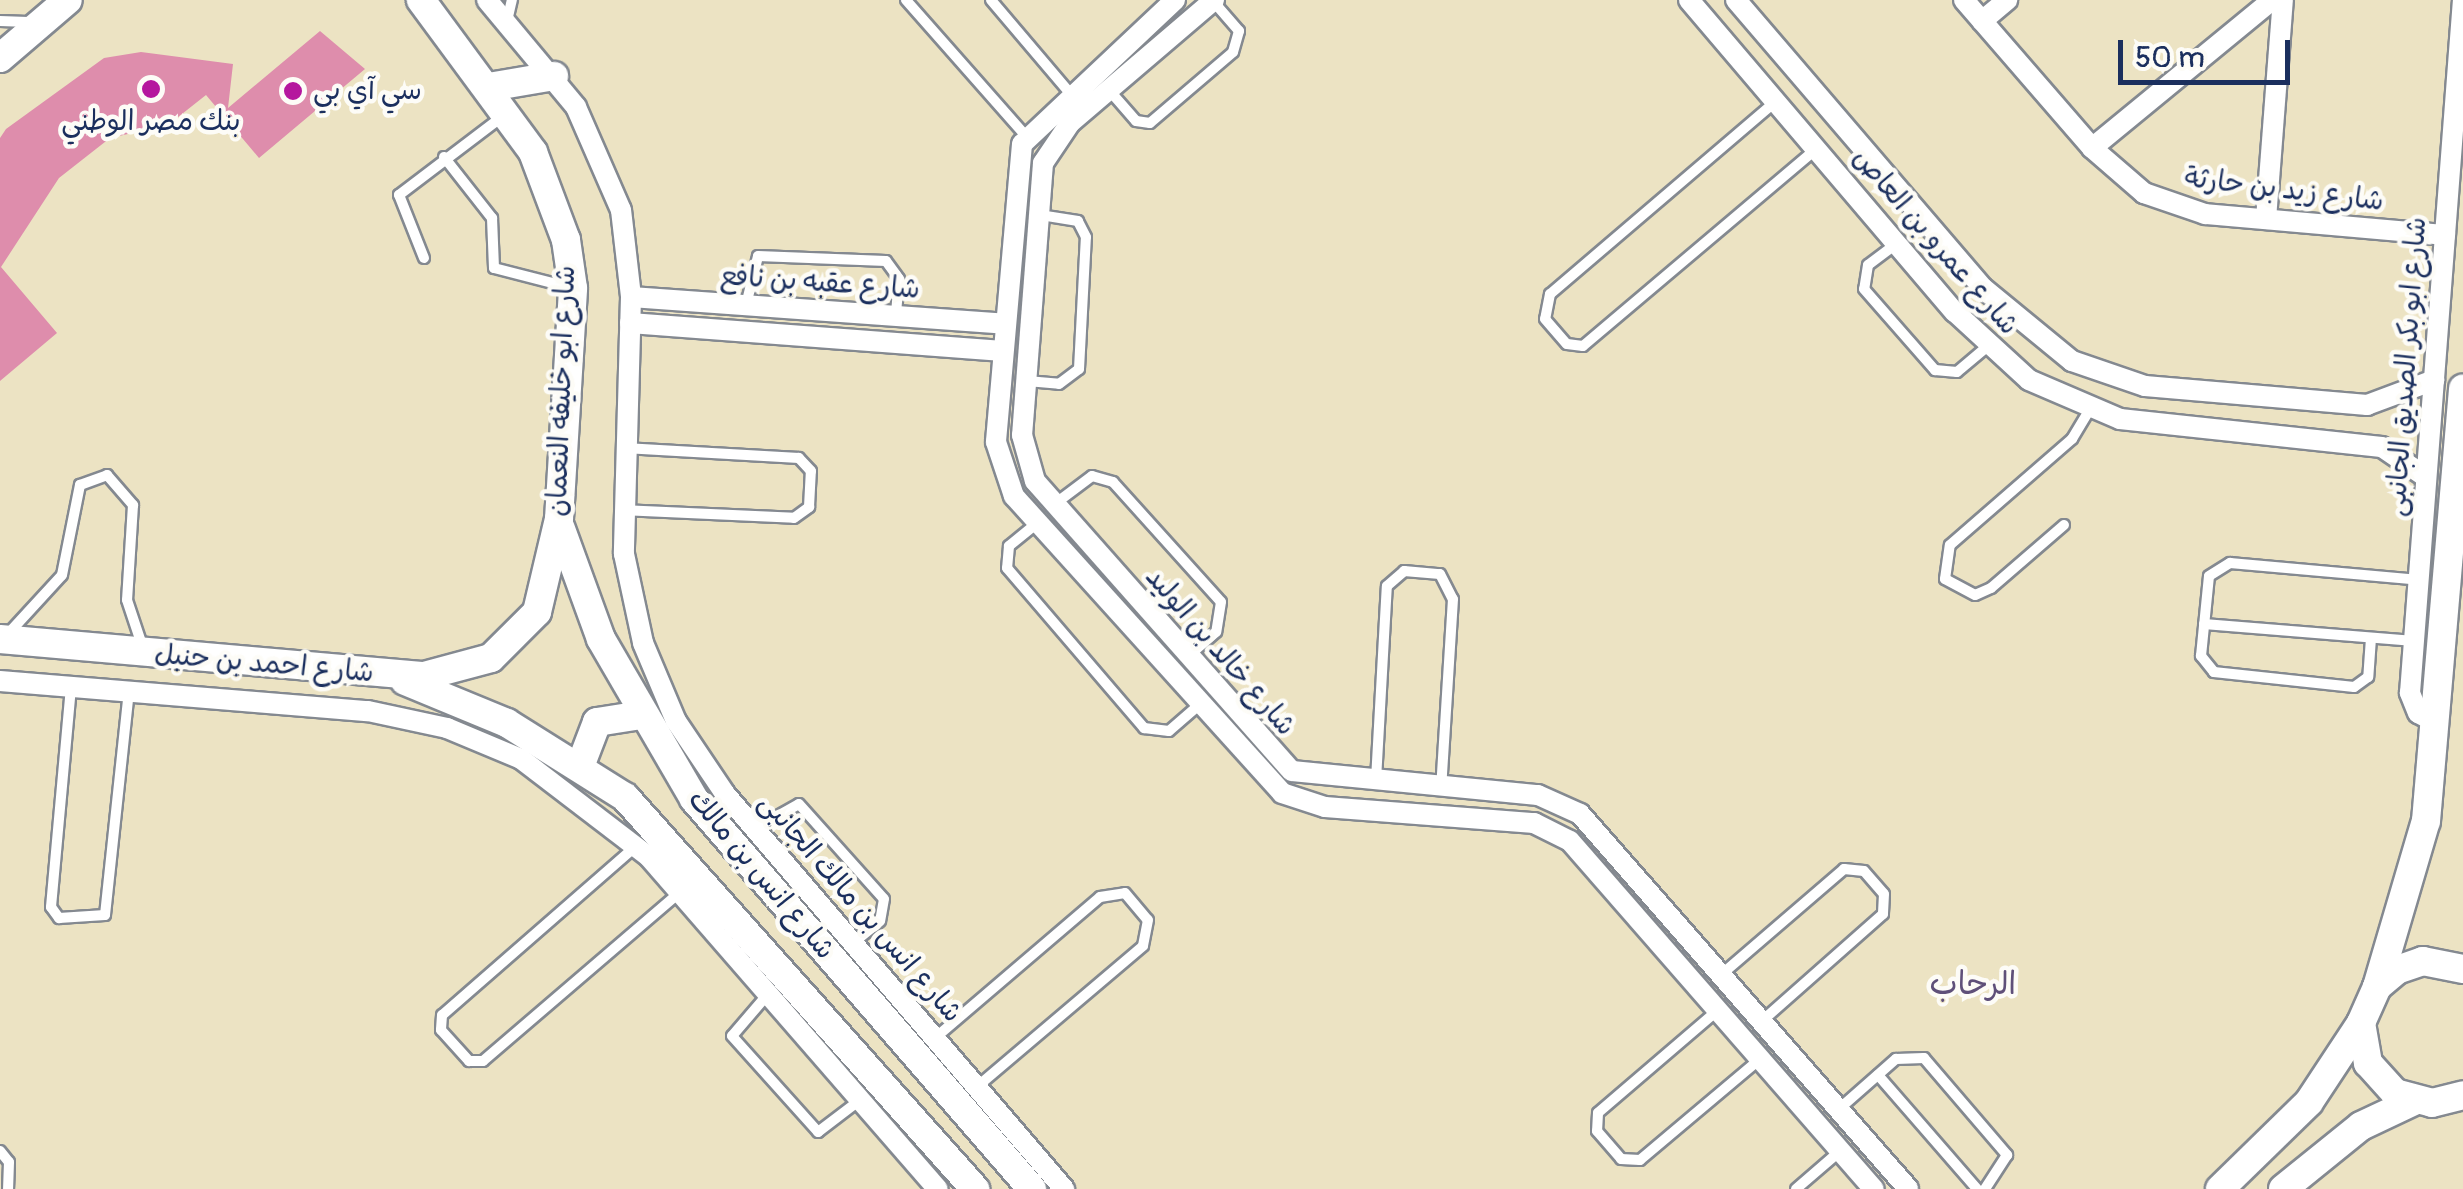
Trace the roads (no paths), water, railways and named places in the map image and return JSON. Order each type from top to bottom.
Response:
[{"type":"street","points":[[0,58],[68,0]]},
{"type":"street","name":"شارع ابو خليفه النعمان","points":[[421,0],[508,112],[554,195],[573,288],[558,519],[548,582],[518,638]]},
{"type":"street","name":"شارع انس بن مالك الجانبى","points":[[487,0],[554,76],[612,182],[631,297],[620,510],[643,643],[695,752],[1064,1189]]},
{"type":"street","points":[[1026,136],[1069,92],[1176,0]]},
{"type":"street","name":"شارع خالد بن الوليد","points":[[1213,0],[1108,90],[1050,148],[1038,215],[1024,451],[1054,504],[1292,771],[1376,784],[1538,796],[1580,814],[1908,1189]]},
{"type":"street","name":"شارع عمرو بن العاص","points":[[1736,0],[2008,315],[2072,360],[2144,386],[2367,405],[2434,380]]},
{"type":"street","name":"شارع زيد بن حارثة","points":[[1964,0],[2092,148],[2174,206],[2266,219],[2445,235]]},
{"type":"street","points":[[1982,21],[2007,0]]},
{"type":"street","points":[[2092,148],[2272,0]]},
{"type":"street","points":[[2266,219],[2283,0]]},
{"type":"street","name":"شارع ابو بكر الصديق الجانبى","points":[[2438,724],[2412,704],[2414,641],[2462,0]]},
{"type":"street","name":"شارع عمرو بن العاص","points":[[1692,2],[1987,347],[2090,409],[2364,443],[2426,477]]},
{"type":"street","points":[[489,87],[554,76]]},
{"type":"street","name":"شارع خالد بن الوليد","points":[[1026,136],[1005,324],[997,458],[1036,524],[1197,707],[1282,794],[1372,810],[1553,830],[1585,854],[1874,1189]]},
{"type":"street","name":"شارع عقبه بن نافع","points":[[631,297],[1005,324]]},
{"type":"street","name":"شارع عقبه بن نافع","points":[[630,323],[1003,351]]},
{"type":"street","points":[[2220,1189],[2309,1102],[2361,1023],[2419,862],[2438,724],[2463,389]]},
{"type":"street","name":"شارع انس بن مالك","points":[[558,519],[584,600],[641,715],[694,799],[1032,1189]]},
{"type":"street","points":[[1122,621],[1142,604]]},
{"type":"street","name":"شارع احمد بن حنبل","points":[[1,639],[389,675],[458,670],[518,638]]},
{"type":"street","name":"شارع انس بن مالك","points":[[389,675],[581,764],[660,828],[975,1189]]},
{"type":"street","points":[[0,680],[368,710],[446,728],[521,759],[637,845],[938,1189]]},
{"type":"street","points":[[581,764],[597,722],[641,715]]},
{"type":"street","points":[[1372,810],[1376,784]]},
{"type":"street","points":[[2376,987],[2423,961],[2463,968]]},
{"type":"street","points":[[2361,1023],[2368,1063],[2414,1101]]},
{"type":"street","points":[[1788,1089],[1807,1072]]},
{"type":"street","points":[[2284,1189],[2361,1126],[2414,1101],[2459,1102]]},
{"type":"lane","points":[[506,22],[512,0]]},
{"type":"lane","points":[[906,0],[1026,136]]},
{"type":"lane","points":[[991,0],[1069,92]]},
{"type":"lane","points":[[1108,90],[1136,121],[1150,123],[1233,52],[1239,31],[1213,0]]},
{"type":"lane","points":[[0,21],[41,22]]},
{"type":"lane","points":[[1775,101],[1550,294],[1545,318],[1567,344],[1590,341],[1816,149]]},
{"type":"lane","points":[[424,258],[425,242],[397,201],[444,158],[508,112]]},
{"type":"lane","points":[[444,158],[492,218],[494,268],[573,288]]},
{"type":"lane","points":[[1026,381],[1058,384],[1078,370],[1086,237],[1078,221],[1038,215]]},
{"type":"lane","points":[[1896,243],[1862,280],[1900,330],[1942,374],[1987,347]]},
{"type":"lane","points":[[746,305],[758,256],[886,261],[899,279],[896,317]]},
{"type":"lane","points":[[2064,525],[1991,588],[1974,596],[1944,579],[1950,545],[2072,439],[2090,409]]},
{"type":"lane","points":[[620,510],[794,518],[809,507],[812,471],[800,458],[621,448]]},
{"type":"lane","points":[[1,639],[62,576],[80,485],[107,475],[133,506],[127,600],[146,652]]},
{"type":"lane","points":[[1054,504],[1092,476],[1113,482],[1221,602],[1216,632],[1187,656]]},
{"type":"lane","points":[[1036,524],[1009,546],[1006,568],[1144,728],[1168,732],[1197,707]]},
{"type":"lane","points":[[2371,638],[2368,678],[2354,687],[2210,670],[2204,624],[2209,576],[2223,564],[2419,580]]},
{"type":"lane","points":[[1376,784],[1385,597],[1404,571],[1440,574],[1452,589],[1441,788]]},
{"type":"lane","points":[[2204,624],[2414,641]]},
{"type":"lane","points":[[71,687],[52,907],[60,918],[104,915],[129,692]]},
{"type":"lane","points":[[756,828],[799,804],[832,838],[884,899],[880,922],[854,942]]},
{"type":"lane","points":[[637,845],[442,1016],[441,1030],[459,1050],[483,1062],[680,892]]},
{"type":"lane","points":[[1722,974],[1844,869],[1864,871],[1884,894],[1883,914],[1762,1021]]},
{"type":"lane","points":[[935,1038],[1107,892],[1137,907],[1150,930],[1143,946],[977,1086]]},
{"type":"lane","points":[[768,994],[730,1030],[743,1049],[818,1132],[860,1100]]},
{"type":"lane","points":[[1718,1009],[1598,1113],[1597,1131],[1621,1159],[1640,1160],[1762,1058]]},
{"type":"lane","points":[[1839,1109],[1878,1075],[1912,1056],[1935,1068],[2006,1155],[1985,1189]]},
{"type":"lane","points":[[1878,1075],[1976,1189]]},
{"type":"lane","points":[[1802,1187],[1841,1150]]},
{"type":"lane","points":[[0,1151],[10,1162],[8,1189]]},
{"type":"place","name":"بنك مصر الوطني","points":[[151,89]]},
{"type":"place","name":"سي آي بي","points":[[293,91]]},
{"type":"district","name":"الرحاب","points":[[1973,984]]}]
